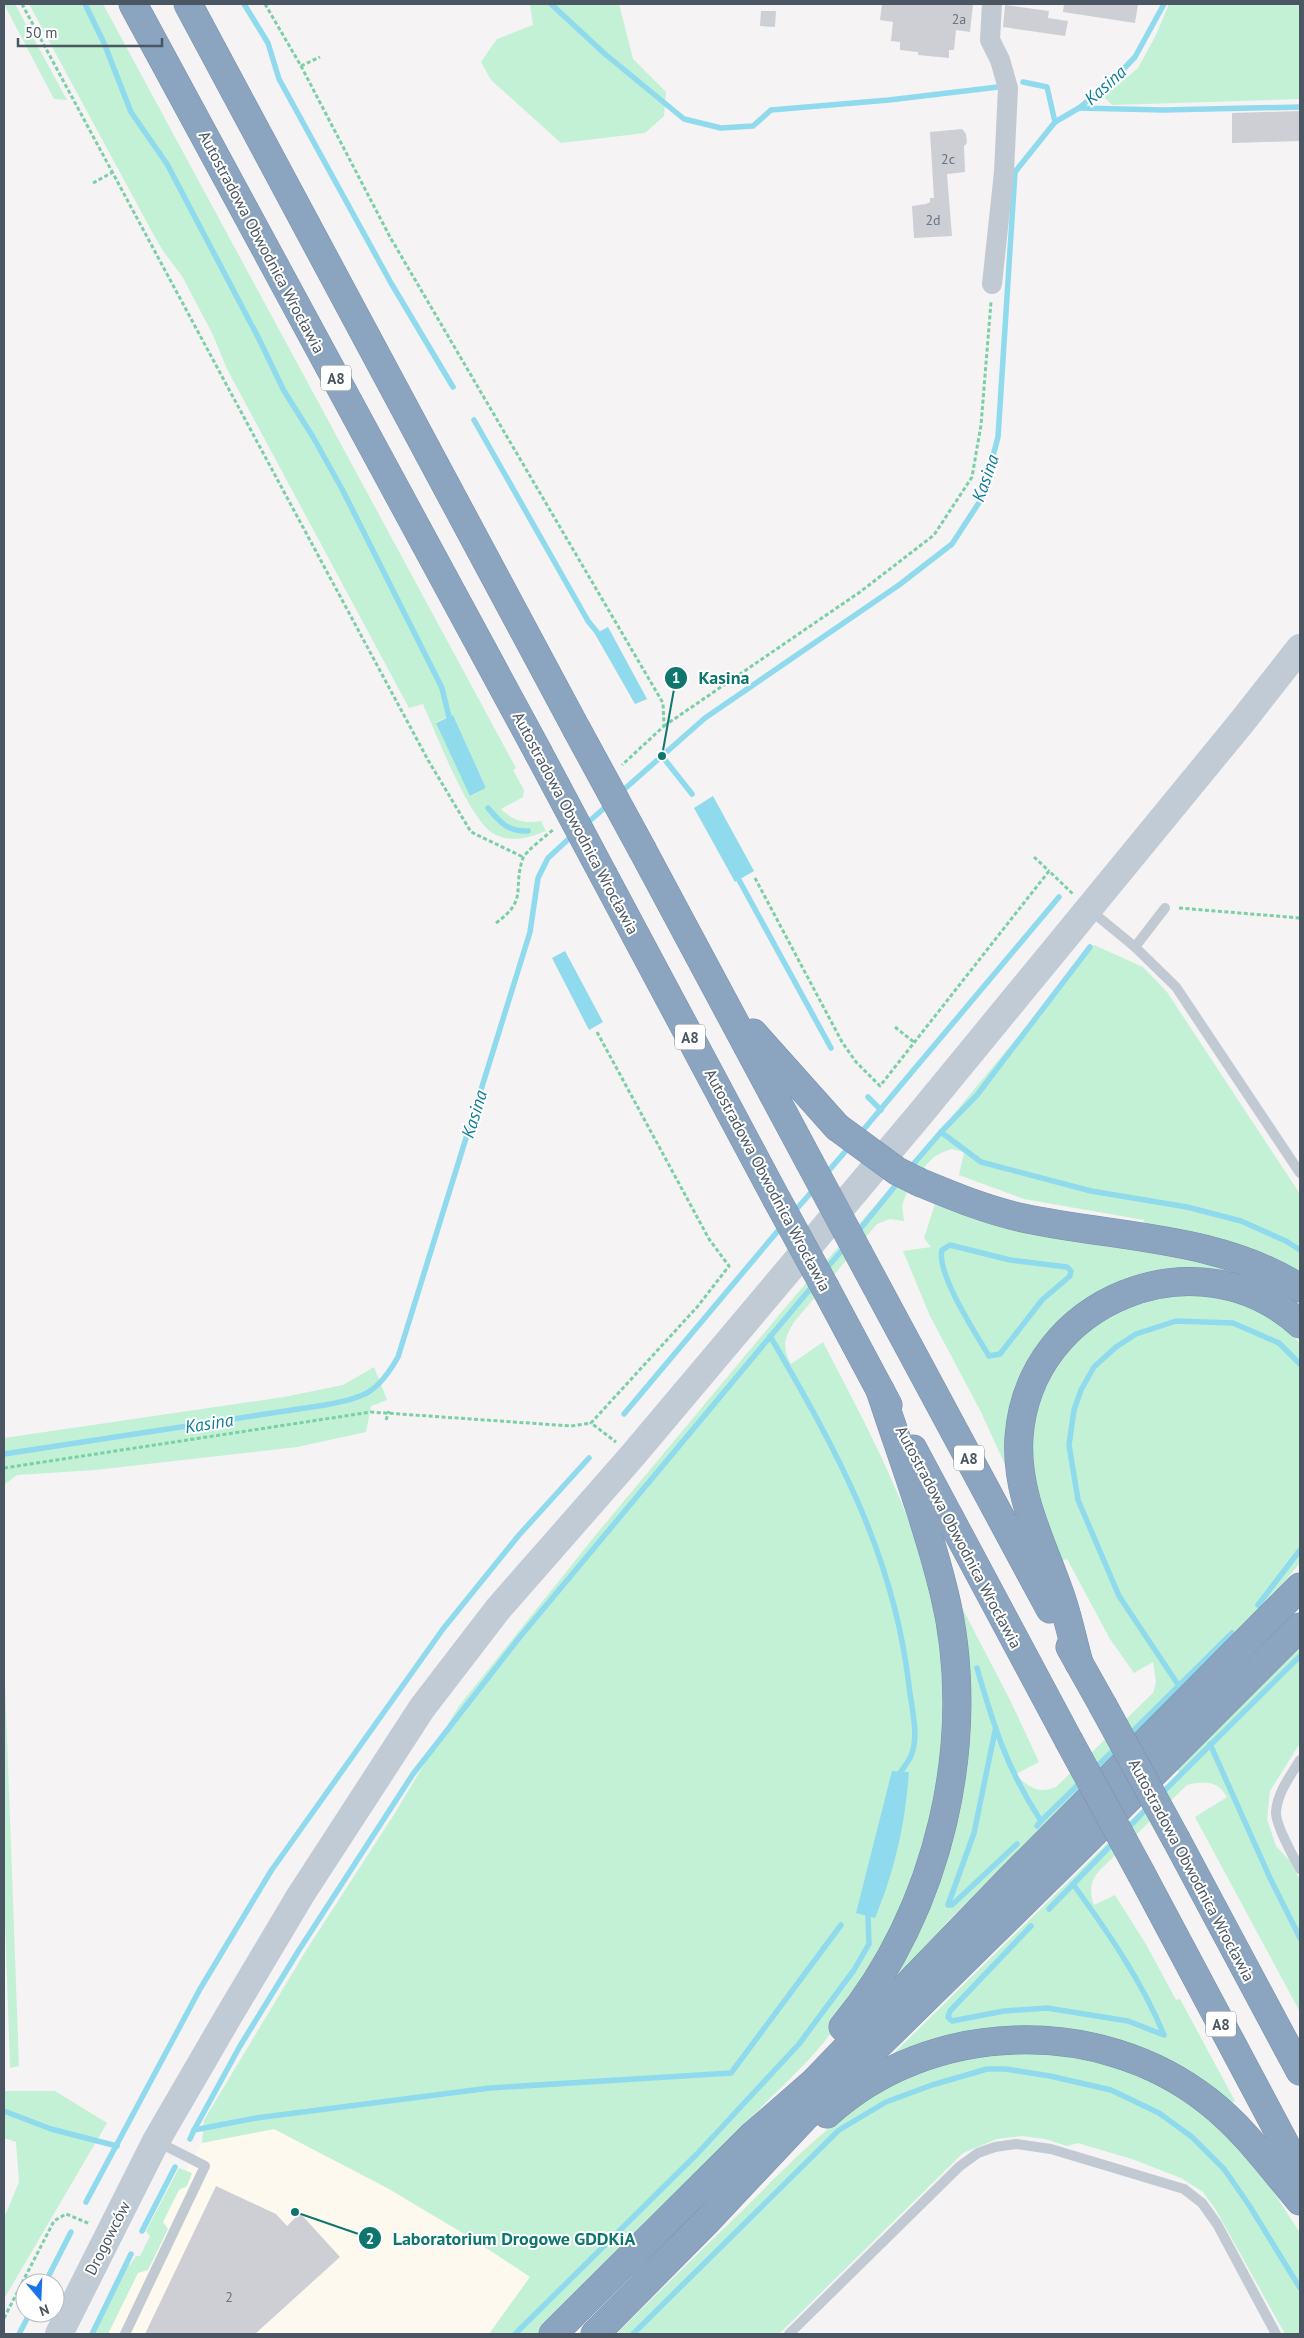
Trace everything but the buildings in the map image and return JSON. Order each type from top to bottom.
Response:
[{"type":"highway","name":"Autostradowa Obwodnica Wrocławia","points":[[133,4],[1142,1874],[1300,2172]]},
{"type":"highway","name":"Autostradowa Obwodnica Wrocławia","points":[[188,4],[1300,2071]]},
{"type":"highway","points":[[722,997],[837,1127],[897,1171],[976,1206],[1023,1218],[1212,1250],[1277,1273],[1300,1288]]},
{"type":"highway","points":[[1079,1663],[1063,1601],[1033,1525],[1024,1495],[1018,1464],[1019,1436],[1023,1410],[1032,1386],[1054,1346],[1070,1329],[1093,1310],[1116,1296],[1143,1287],[1170,1282],[1195,1281],[1234,1286],[1277,1306],[1300,1324]]},
{"type":"highway","points":[[751,2137],[861,2006],[882,1974],[904,1935],[926,1884],[948,1795],[956,1694],[952,1641],[944,1593],[880,1390]]},
{"type":"highway","points":[[553,2334],[751,2137],[813,2083],[1009,1880],[1300,1587]]},
{"type":"highway","points":[[595,2334],[707,2221],[803,2118],[1077,1850],[1300,1627]]},
{"type":"highway","points":[[707,2221],[833,2108],[876,2080],[901,2066],[938,2052],[979,2043],[1020,2039],[1076,2044],[1120,2055],[1156,2069],[1186,2086],[1208,2101],[1252,2142],[1300,2201]]},
{"type":"main road","name":"Drogowców","points":[[59,2334],[156,2141],[300,1896],[422,1708],[498,1609],[633,1455],[921,1113],[1241,723],[1300,648]]},
{"type":"street","points":[[992,4],[990,40],[1000,60],[1008,88],[1004,172],[992,284]]},
{"type":"lane","points":[[1088,908],[1134,946],[1176,987],[1300,1173]]},
{"type":"lane","points":[[1134,946],[1165,908]]},
{"type":"lane","points":[[1300,1760],[1284,1786],[1276,1814],[1289,1848],[1300,1869]]},
{"type":"lane","points":[[125,2334],[205,2166],[156,2141]]},
{"type":"lane","points":[[789,2334],[960,2166],[978,2153],[996,2146],[1016,2144],[1051,2149],[1184,2189],[1202,2203],[1217,2224],[1276,2334]]},
{"type":"path","points":[[22,4],[432,768],[471,832],[523,857]]},
{"type":"path","points":[[265,4],[301,66],[390,237],[663,703],[664,726]]},
{"type":"path","points":[[301,66],[320,57]]},
{"type":"path","points":[[93,183],[113,172]]},
{"type":"path","points":[[622,766],[664,726],[836,609],[934,535],[972,477],[981,425],[992,284]]},
{"type":"path","points":[[496,923],[510,913],[518,896],[523,857],[558,824]]},
{"type":"path","points":[[1034,857],[1088,908]]},
{"type":"path","points":[[754,878],[842,1042],[880,1086],[1049,871]]},
{"type":"path","points":[[1165,908],[1300,918]]},
{"type":"path","points":[[896,1027],[915,1043]]},
{"type":"path","points":[[4,1468],[361,1413],[389,1411],[571,1426],[591,1423],[698,1306],[729,1266],[709,1239],[597,1032]]},
{"type":"path","points":[[386,1420],[389,1411]]},
{"type":"path","points":[[591,1423],[633,1455]]},
{"type":"path","points":[[4,2318],[54,2220],[66,2214],[111,2233]]},
{"type":"shaded area","points":[[274,2128],[389,2189],[476,2241],[530,2277],[489,2334],[108,2334],[186,2170],[202,2143]]},
{"type":"green space","points":[[4,4],[15,4],[67,100],[54,99]]},
{"type":"green space","points":[[29,4],[103,4],[516,768],[513,770],[524,790],[523,797],[501,809],[519,821],[541,821],[546,831],[533,836],[513,839],[500,837],[484,826],[474,812],[454,775],[423,704],[409,708],[227,369],[213,335],[182,276],[163,251]],"holes":[[[453,715],[486,788],[471,796],[436,722]]]},
{"type":"green space","points":[[530,4],[619,4],[633,59],[666,92],[664,116],[645,133],[561,143],[491,80],[481,62],[497,39],[533,25]]},
{"type":"green space","points":[[1169,4],[1300,4],[1300,99],[1112,105],[1104,97],[1138,68],[1156,35]]},
{"type":"green space","points":[[1094,945],[1143,967],[1167,992],[1300,1194],[1300,1273],[1261,1253],[1219,1239],[1142,1229],[1144,1220],[1024,1199],[959,1175],[964,1152],[952,1149],[934,1157],[926,1165],[906,1194],[902,1206],[904,1221],[890,1219],[877,1224],[794,1322],[785,1343],[786,1352],[791,1364],[823,1342],[872,1437],[901,1502],[925,1569],[934,1604],[941,1642],[945,1719],[942,1758],[936,1796],[928,1834],[917,1871],[900,1916],[846,2010],[825,2040],[806,2062],[621,2253],[538,2334],[489,2334],[530,2277],[476,2241],[389,2189],[274,2129],[202,2143],[204,2120],[307,1949],[395,1813],[459,1706],[594,1537],[794,1297],[914,1162]]},
{"type":"green space","points":[[935,1204],[996,1225],[1034,1233],[1192,1257],[1230,1268],[1266,1283],[1300,1303],[1300,1312],[1246,1282],[1080,1307],[1007,1469],[980,1410],[930,1316],[903,1251],[931,1247],[924,1238]]},
{"type":"green space","points":[[1162,1296],[1209,1296],[1240,1303],[1272,1320],[1300,1343],[1300,1563],[1260,1611],[954,1915],[885,1989],[925,1903],[957,1598],[1010,1700],[1039,1762],[1016,1774],[1029,1786],[1039,1790],[1056,1787],[1153,1693],[1156,1682],[1153,1662],[1134,1673],[1110,1639],[1067,1559],[1059,1562],[1034,1489],[1031,1438],[1040,1399],[1061,1358],[1095,1325],[1113,1313]]},
{"type":"green space","points":[[374,1367],[387,1400],[371,1406],[366,1432],[297,1447],[95,1470],[17,1475],[4,1485],[4,1438],[284,1397],[343,1385]]},
{"type":"green space","points":[[1300,1647],[1300,1743],[1270,1791],[1267,1819],[1276,1846],[1290,1861],[1300,1880],[1300,2012],[1195,1817],[1227,1797],[1219,1787],[1210,1783],[1187,1785],[1100,1870],[1091,1886],[1094,1905],[1115,1895],[1147,1946],[1176,2000],[1180,1999],[1235,2101],[1230,2104],[1108,2041],[885,2062],[1179,1773],[1176,1767],[1231,1716]]},
{"type":"green space","points":[[4,1656],[19,2066],[10,2068],[4,1890]]},
{"type":"green space","points":[[1031,2051],[1096,2060],[1172,2090],[1215,2121],[1262,2174],[1300,2233],[1300,2334],[1285,2334],[1216,2210],[1203,2192],[1181,2178],[1132,2159],[1078,2143],[1067,2146],[1045,2139],[1022,2136],[997,2139],[963,2153],[779,2334],[616,2334],[814,2141],[863,2103],[919,2073],[952,2061]]},
{"type":"green space","points":[[4,2091],[55,2091],[107,2123],[19,2273],[15,2273],[15,2280],[4,2299],[4,2218],[19,2182],[16,2142],[4,2138]]},
{"type":"green space","points":[[179,2168],[192,2173],[187,2186],[179,2190],[163,2222],[168,2229],[148,2270],[138,2273],[108,2334],[95,2334],[127,2265],[130,2265],[136,2256],[140,2256],[150,2236],[146,2231]]},
{"type":"water","points":[[608,627],[647,699],[635,704],[595,634]]},
{"type":"water","points":[[453,715],[486,788],[470,796],[436,723]]},
{"type":"water","points":[[713,796],[754,871],[735,882],[694,808]]},
{"type":"water","points":[[565,951],[603,1022],[589,1030],[552,958]]},
{"type":"water","points":[[892,1771],[909,1772],[907,1791],[898,1846],[875,1918],[856,1913]]},
{"type":"waterway","points":[[85,4],[104,43],[131,112],[167,164],[259,339],[284,391],[313,437],[342,489],[442,688],[449,717]]},
{"type":"waterway","points":[[244,4],[268,43],[279,79],[391,283],[453,387]]},
{"type":"waterway","points":[[551,4],[605,54],[684,119],[721,128],[753,126],[771,110],[889,100],[998,87]]},
{"type":"waterway","name":"Kasina","points":[[620,793],[705,718],[899,585],[952,544],[982,498],[998,437],[1015,172],[1055,122],[1079,108],[1114,79],[1135,57],[1164,4]]},
{"type":"waterway","points":[[1023,82],[1047,87],[1055,122]]},
{"type":"waterway","points":[[1079,108],[1164,110],[1300,107]]},
{"type":"waterway","points":[[474,420],[588,621],[597,632]]},
{"type":"waterway","points":[[662,756],[692,794]]},
{"type":"waterway","name":"Kasina","points":[[585,825],[610,803]]},
{"type":"waterway","points":[[488,808],[501,822],[510,828],[528,831]]},
{"type":"waterway","name":"Kasina","points":[[4,1454],[325,1405],[369,1392],[383,1379],[398,1357],[530,932],[538,878],[548,858],[574,834]]},
{"type":"waterway","points":[[739,880],[831,1048]]},
{"type":"waterway","points":[[859,1135],[1059,897]]},
{"type":"waterway","points":[[910,1168],[941,1132],[977,1095],[1090,947]]},
{"type":"waterway","points":[[868,1097],[881,1110]]},
{"type":"waterway","points":[[941,1132],[981,1162],[1091,1191],[1187,1207],[1241,1221],[1286,1241],[1300,1250]]},
{"type":"waterway","points":[[825,1175],[850,1146]]},
{"type":"waterway","points":[[856,1234],[899,1181]]},
{"type":"waterway","points":[[793,1213],[815,1188]]},
{"type":"waterway","points":[[624,1414],[782,1226]]},
{"type":"waterway","points":[[950,1245],[1010,1260],[1067,1267],[1071,1271],[1070,1276],[1042,1300],[1000,1354],[989,1356],[958,1303],[945,1273],[942,1250],[950,1245]]},
{"type":"waterway","points":[[825,1270],[845,1247]]},
{"type":"waterway","points":[[194,2130],[240,2046],[299,1950],[413,1774],[519,1638],[815,1283]]},
{"type":"waterway","points":[[1179,1686],[1119,1596],[1078,1500],[1069,1445],[1074,1410],[1081,1390],[1094,1367],[1116,1347],[1136,1334],[1176,1321],[1233,1323],[1279,1343],[1300,1364]]},
{"type":"waterway","points":[[770,1336],[817,1420],[859,1504],[876,1547],[890,1592],[901,1638],[915,1728],[912,1753],[900,1773]]},
{"type":"waterway","points":[[86,2202],[200,1989],[271,1871],[443,1629],[519,1535],[589,1458]]},
{"type":"waterway","points":[[1258,1605],[1300,1550]]},
{"type":"waterway","points":[[1127,1737],[1232,1633]]},
{"type":"waterway","points":[[1160,1795],[1300,1656]]},
{"type":"waterway","points":[[977,1668],[989,1709],[1010,1765],[1041,1821],[1037,1826]]},
{"type":"waterway","points":[[995,1731],[974,1833],[948,1905],[952,1905],[1017,1844]]},
{"type":"waterway","points":[[1210,1744],[1270,1878],[1300,1938]]},
{"type":"waterway","points":[[1093,1770],[1117,1747]]},
{"type":"waterway","points":[[1041,1821],[1083,1780]]},
{"type":"waterway","points":[[1127,1829],[1150,1805]]},
{"type":"waterway","points":[[1049,1909],[1115,1841]]},
{"type":"waterway","points":[[1031,1926],[950,2011],[948,2017],[952,2021],[1004,2011],[1047,2008],[1128,2021],[1164,2035],[1135,1976],[1073,1884]]},
{"type":"waterway","points":[[515,2334],[697,2154],[799,2044],[854,1970],[869,1944],[868,1916]]},
{"type":"waterway","points":[[190,2139],[194,2130],[256,2118],[490,2088],[731,2073],[841,1925]]},
{"type":"waterway","points":[[633,2334],[839,2130],[886,2102],[932,2085],[987,2069],[1006,2069],[1050,2076],[1111,2090],[1159,2113],[1192,2137],[1224,2169],[1249,2205],[1300,2288]]},
{"type":"waterway","points":[[4,2111],[51,2129],[117,2146]]},
{"type":"waterway","points":[[142,2231],[175,2167]]},
{"type":"waterway","points":[[50,2273],[71,2232]]},
{"type":"waterway","points":[[92,2334],[131,2254]]},
{"type":"waterway","points":[[19,2334],[25,2323]]},
{"type":"place","name":"Kasina","points":[[662,756]]},
{"type":"place","name":"Laboratorium Drogowe GDDKiA","points":[[295,2212]]}]
